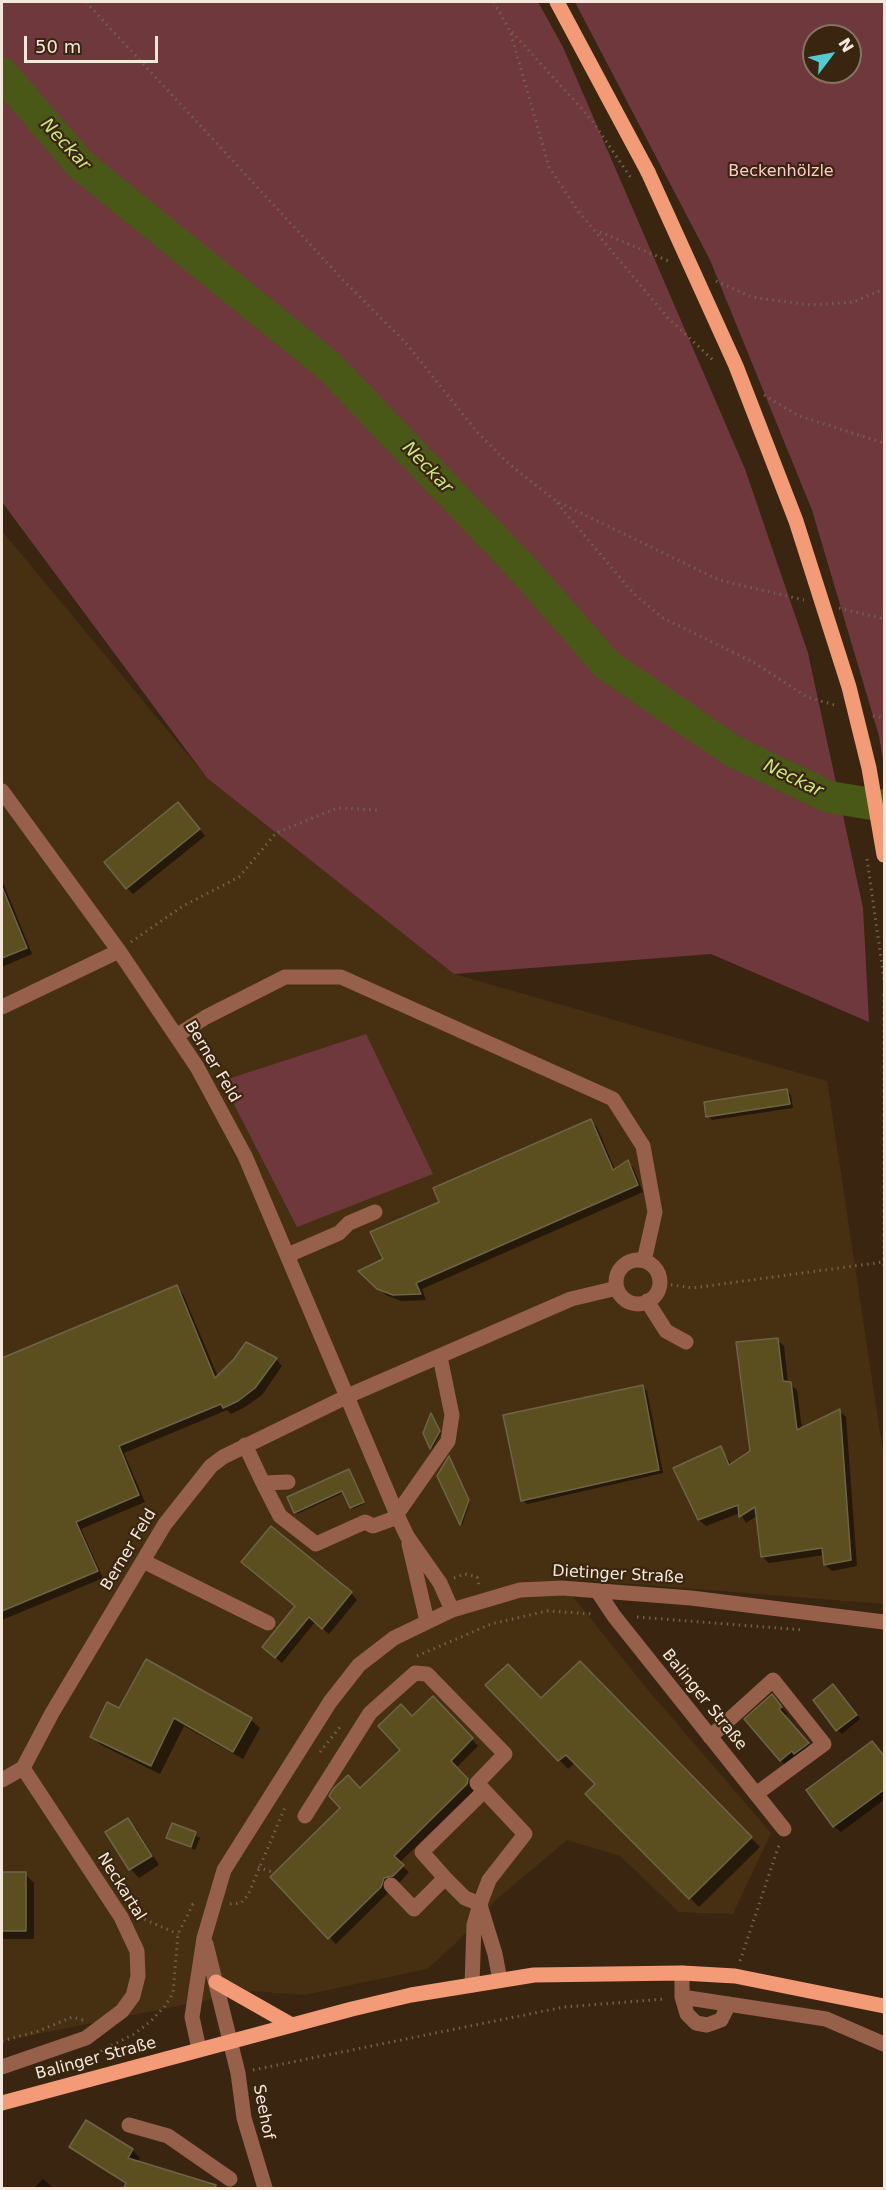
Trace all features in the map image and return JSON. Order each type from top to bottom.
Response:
[{"type":"main road","points":[[557,2],[648,172],[736,366],[800,532],[849,687],[869,768],[885,855]]},
{"type":"main road","name":"Balinger Straße","points":[[2,2103],[290,2024],[411,1995],[534,1975],[682,1973],[735,1976],[885,2006]]},
{"type":"main road","points":[[216,1982],[290,2024]]},
{"type":"street","name":"Berner Feld","points":[[2,791],[119,951],[197,1067],[245,1156],[397,1515],[407,1536],[440,1582],[452,1610]]},
{"type":"street","points":[[2,1007],[119,951]]},
{"type":"street","points":[[176,1036],[206,1017],[285,977],[341,977],[613,1099],[643,1146],[655,1212],[644,1261]]},
{"type":"street","points":[[288,1255],[339,1233],[349,1223],[375,1212]]},
{"type":"street","points":[[644,1261],[655,1269],[659,1283],[658,1291],[647,1301],[629,1302],[617,1288],[617,1275],[625,1264],[644,1261]]},
{"type":"street","name":"Berner Feld","points":[[23,1768],[52,1713],[174,1511],[211,1466],[245,1446],[346,1397],[571,1299],[617,1288]]},
{"type":"street","points":[[647,1301],[666,1331],[686,1342]]},
{"type":"street","points":[[245,1446],[280,1516],[316,1544],[365,1522],[373,1526],[397,1515],[448,1441],[452,1414],[440,1357]]},
{"type":"street","points":[[263,1483],[288,1482]]},
{"type":"street","name":"Berner Feld","points":[[407,1536],[427,1621]]},
{"type":"street","points":[[143,1561],[268,1623]]},
{"type":"street","name":"Dietinger Straße","points":[[199,2049],[192,2017],[204,1938],[224,1870],[330,1702],[359,1665],[394,1638],[452,1610],[520,1590],[562,1588],[691,1598],[885,1622]]},
{"type":"street","name":"Balinger Straße","points":[[598,1592],[614,1616],[784,1829]]},
{"type":"street","points":[[305,1816],[370,1713],[416,1673],[427,1674],[505,1754],[477,1783],[525,1834],[489,1880],[480,1904],[474,1925],[472,1985]]},
{"type":"street","points":[[710,1737],[773,1680],[824,1744],[756,1794]]},
{"type":"street","points":[[2,1780],[23,1768]]},
{"type":"street","name":"Neckartal","points":[[2,2067],[56,2051],[95,2032],[122,2011],[132,1996],[138,1976],[137,1951],[122,1917],[23,1768]]},
{"type":"street","points":[[480,1904],[465,1898],[422,1852],[484,1791]]},
{"type":"street","points":[[391,1885],[414,1910],[446,1878]]},
{"type":"street","points":[[480,1904],[500,1980]]},
{"type":"street","points":[[204,1938],[230,2040]]},
{"type":"street","points":[[682,1973],[682,1997],[687,2014],[696,2023],[707,2025],[721,2020],[729,2004]]},
{"type":"street","points":[[682,1997],[826,2019],[885,2044]]},
{"type":"street","name":"Seehof","points":[[230,2040],[238,2073],[244,2118],[266,2188]]},
{"type":"street","points":[[129,2125],[168,2136],[230,2180]]},
{"type":"path","points":[[86,2],[343,280],[405,342],[478,434],[509,464],[556,501],[634,594],[663,618],[753,662],[807,697],[841,707]]},
{"type":"path","points":[[494,2],[510,31],[549,166],[567,196],[598,231]]},
{"type":"path","points":[[510,31],[591,119],[632,180]]},
{"type":"path","points":[[667,253],[672,264]]},
{"type":"path","points":[[752,297],[821,305],[853,303],[885,289]]},
{"type":"path","points":[[710,351],[715,362]]},
{"type":"path","points":[[556,501],[719,580],[806,602],[801,592]]},
{"type":"path","points":[[829,606],[885,619]]},
{"type":"path","points":[[835,703],[838,715]]},
{"type":"path","points":[[863,713],[885,718]]},
{"type":"path","points":[[119,951],[183,906],[239,877],[276,833],[337,808],[377,810]]},
{"type":"path","points":[[867,854],[885,979]]},
{"type":"path","points":[[885,994],[885,1267]]},
{"type":"path","points":[[659,1283],[693,1288],[884,1262]]},
{"type":"path","points":[[614,1616],[814,1631]]},
{"type":"path","points":[[735,1976],[784,1829]]},
{"type":"path","points":[[258,1867],[272,1872]]},
{"type":"path","points":[[108,2048],[150,2022],[173,1993],[178,1934],[135,1916],[122,1917]]},
{"type":"path","points":[[238,2073],[564,2007],[682,1997]]},
{"type":"path","points":[[2,2041],[39,2031],[72,2017],[82,2018],[95,2032]]},
{"type":"shaded area","points":[[2,531],[207,778],[454,974],[827,1081],[884,1459],[884,1604],[558,1578],[648,1690],[771,1833],[733,1914],[679,1912],[620,1856],[567,1840],[497,1899],[455,1944],[427,1969],[304,1995],[253,1991],[2,2041]]},
{"type":"green space","points":[[2,2],[538,2],[563,47],[745,469],[808,653],[863,908],[869,1022],[711,954],[454,974],[207,778],[2,502]]},
{"type":"green space","name":"Beckenhölzle","points":[[575,2],[884,2],[884,766],[879,736],[812,510],[710,260]]},
{"type":"green space","points":[[366,1034],[433,1174],[297,1227],[222,1081]]},
{"type":"building","points":[[178,802],[200,829],[126,889],[104,862]]},
{"type":"building","points":[[2,887],[27,948],[2,958]]},
{"type":"building","points":[[787,1089],[790,1104],[706,1117],[704,1102]]},
{"type":"building","points":[[591,1119],[613,1170],[628,1160],[638,1185],[416,1283],[421,1294],[393,1295],[377,1289],[358,1271],[383,1259],[370,1232],[439,1202],[433,1188]]},
{"type":"building","points":[[177,1285],[215,1378],[234,1359],[246,1342],[277,1358],[255,1388],[238,1401],[223,1408],[221,1404],[119,1446],[139,1495],[76,1522],[98,1571],[2,1611],[2,1358]]},
{"type":"building","points":[[778,1338],[783,1381],[791,1382],[797,1430],[840,1409],[851,1560],[824,1565],[822,1548],[761,1557],[755,1507],[739,1517],[738,1505],[698,1520],[673,1468],[721,1446],[729,1465],[750,1451],[736,1342]]},
{"type":"building","points":[[643,1385],[659,1470],[521,1501],[503,1415]]},
{"type":"building","points":[[431,1413],[440,1431],[430,1449],[423,1433]]},
{"type":"building","points":[[449,1456],[469,1500],[460,1525],[437,1476]]},
{"type":"building","points":[[349,1469],[364,1502],[350,1508],[342,1491],[294,1513],[287,1497]]},
{"type":"building","points":[[271,1526],[352,1592],[322,1629],[309,1617],[275,1658],[262,1647],[295,1606],[241,1562]]},
{"type":"building","points":[[146,1659],[252,1718],[233,1752],[174,1718],[151,1766],[90,1737],[107,1702],[119,1708]]},
{"type":"building","points":[[580,1661],[752,1837],[689,1899],[585,1794],[595,1784],[566,1755],[558,1761],[485,1685],[508,1664],[541,1698]]},
{"type":"building","points":[[833,1684],[857,1715],[836,1731],[813,1700]]},
{"type":"building","points":[[772,1694],[782,1707],[779,1709],[809,1743],[794,1754],[792,1751],[780,1761],[744,1719]]},
{"type":"building","points":[[433,1696],[473,1738],[451,1761],[468,1779],[467,1784],[394,1856],[404,1865],[393,1876],[384,1878],[381,1887],[328,1939],[270,1877],[340,1808],[329,1796],[334,1788],[348,1775],[360,1788],[400,1750],[378,1726],[401,1704],[412,1716]]},
{"type":"building","points":[[872,1741],[885,1757],[885,1789],[833,1827],[806,1790]]},
{"type":"building","points":[[128,1818],[152,1856],[129,1870],[105,1832]]},
{"type":"building","points":[[172,1823],[196,1832],[191,1847],[166,1838]]},
{"type":"building","points":[[2,1872],[26,1872],[26,1931],[2,1931]]},
{"type":"building","points":[[86,2120],[133,2149],[128,2158],[216,2185],[215,2188],[124,2188],[126,2183],[69,2147]]},
{"type":"waterway","name":"Neckar","points":[[2,73],[81,165],[330,367],[526,572],[607,665],[733,751],[829,797],[884,806]]}]
